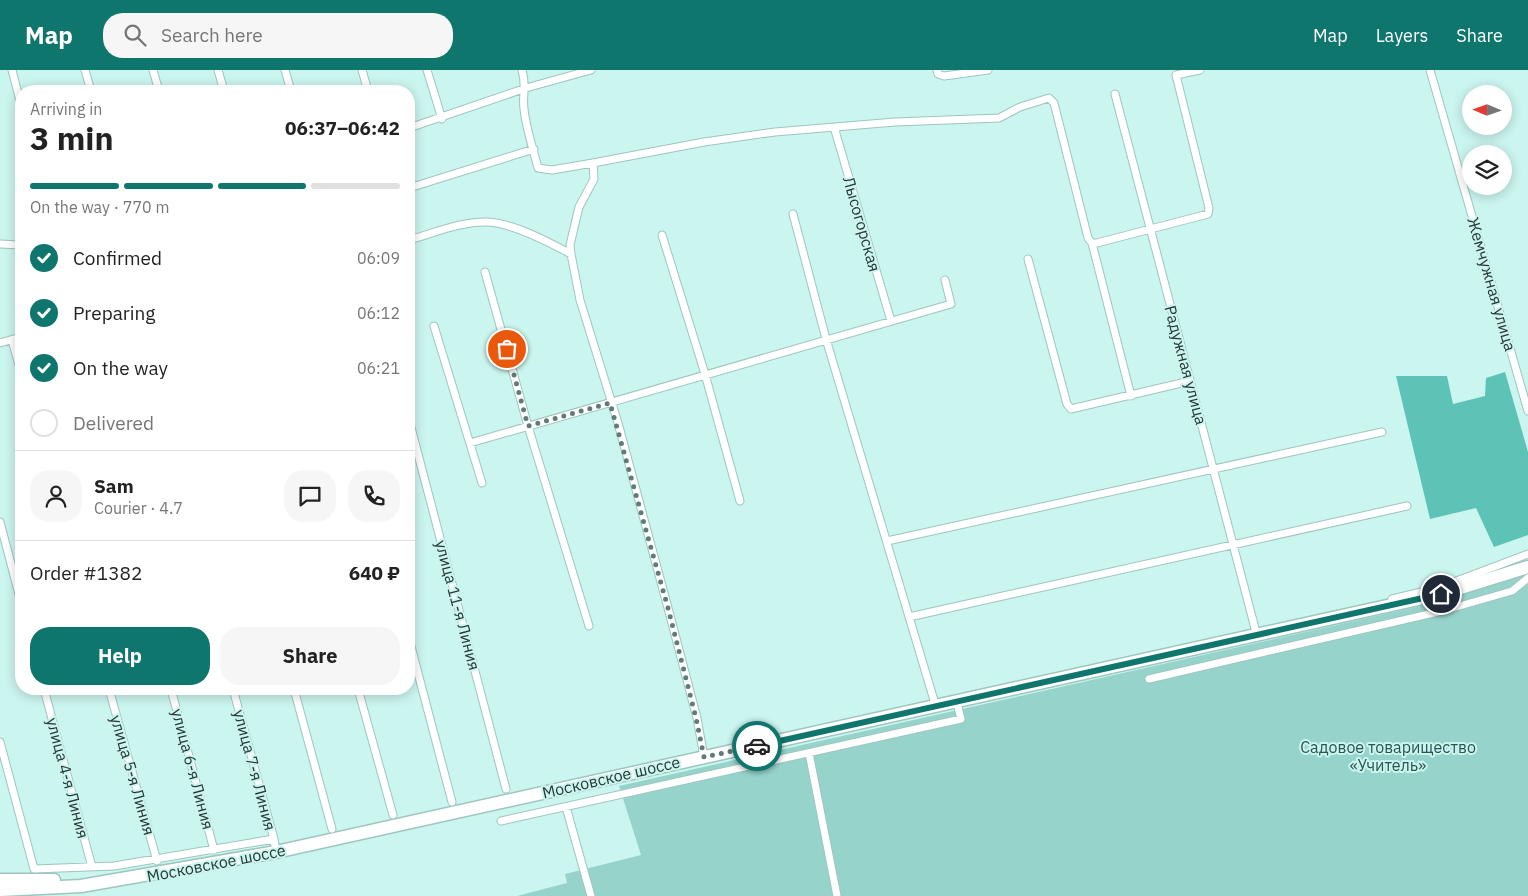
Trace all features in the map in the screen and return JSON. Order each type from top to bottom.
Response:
[{"type":"highway","name":"Московское шоссе","points":[[131,878],[957,703],[1256,633],[1441,594],[1528,567]]},
{"type":"highway","points":[[0,880],[131,878]]},
{"type":"highway","points":[[0,890],[81,886],[131,878]]},
{"type":"street","points":[[12,70],[16,85]]},
{"type":"street","points":[[85,70],[89,85]]},
{"type":"street","points":[[153,70],[157,85]]},
{"type":"street","points":[[218,70],[222,85]]},
{"type":"street","points":[[285,70],[289,85]]},
{"type":"street","points":[[362,70],[366,85]]},
{"type":"street","points":[[427,70],[442,118]]},
{"type":"street","points":[[522,70],[526,88],[523,107],[538,168],[544,170],[593,163],[704,142],[834,126],[998,118],[1020,107],[1049,98],[1054,103],[1131,396]]},
{"type":"street","points":[[415,126],[526,88],[589,70]]},
{"type":"street","points":[[937,70],[938,74],[944,76],[988,70]]},
{"type":"street","points":[[1092,244],[1208,214],[1176,75],[1200,70]]},
{"type":"street","name":"Жемчужная улица","points":[[1430,70],[1528,411]]},
{"type":"street","name":"Радужная улица","points":[[1115,94],[1149,230],[1256,633]]},
{"type":"street","name":"Лысогорская","points":[[834,126],[891,321]]},
{"type":"street","points":[[415,186],[534,149]]},
{"type":"street","points":[[593,163],[594,179],[579,207],[570,245],[571,254],[580,300],[668,608],[704,757]]},
{"type":"street","points":[[793,214],[826,338],[936,707]]},
{"type":"street","points":[[415,238],[455,227],[489,222],[515,228],[571,254]]},
{"type":"street","points":[[662,235],[705,374],[740,501]]},
{"type":"street","points":[[0,244],[15,244]]},
{"type":"street","points":[[1028,259],[1067,404],[1071,409],[1190,381]]},
{"type":"street","points":[[485,272],[528,426],[589,626]]},
{"type":"street","points":[[470,443],[826,338],[951,304],[945,280]]},
{"type":"street","points":[[434,326],[482,483]]},
{"type":"street","points":[[0,343],[15,339]]},
{"type":"street","points":[[12,340],[15,351]]},
{"type":"street","points":[[887,541],[1382,432]]},
{"type":"street","name":"улица 11-я Линия","points":[[415,443],[506,789]]},
{"type":"street","points":[[909,617],[1407,506]]},
{"type":"street","points":[[0,522],[15,579]]},
{"type":"street","points":[[1256,633],[1438,588],[1528,554]]},
{"type":"street","points":[[1149,679],[1442,611],[1512,591],[1528,578]]},
{"type":"street","points":[[415,661],[452,802]]},
{"type":"street","name":"улица 4-я Линия","points":[[46,695],[92,867]]},
{"type":"street","name":"улица 5-я Линия","points":[[111,695],[157,860]]},
{"type":"street","name":"улица 6-я Линия","points":[[173,695],[214,850]]},
{"type":"street","name":"улица 7-я Линия","points":[[235,695],[275,846]]},
{"type":"street","points":[[296,695],[332,829]]},
{"type":"street","points":[[360,695],[393,816]]},
{"type":"street","points":[[501,821],[961,719],[957,703]]},
{"type":"street","points":[[0,742],[34,869],[92,867],[157,860],[214,850],[275,846]]},
{"type":"street","points":[[809,753],[837,896]]},
{"type":"street","points":[[566,807],[591,896]]},
{"type":"green space","points":[[1505,372],[1528,452],[1528,535],[1494,547],[1476,508],[1430,519],[1396,376],[1447,376],[1453,404],[1485,396],[1486,378]]},
{"type":"green space","name":"Садовое товарищество «Учитель»","points":[[1528,571],[1528,896],[517,896],[567,883],[565,874],[641,855],[619,786],[1421,606]]},
{"type":"way so far","points":[[507,349],[528,426],[610,403],[618,423],[668,608],[704,757],[757,746]]},
{"type":"route","points":[[757,746],[976,699],[1441,594]]}]
